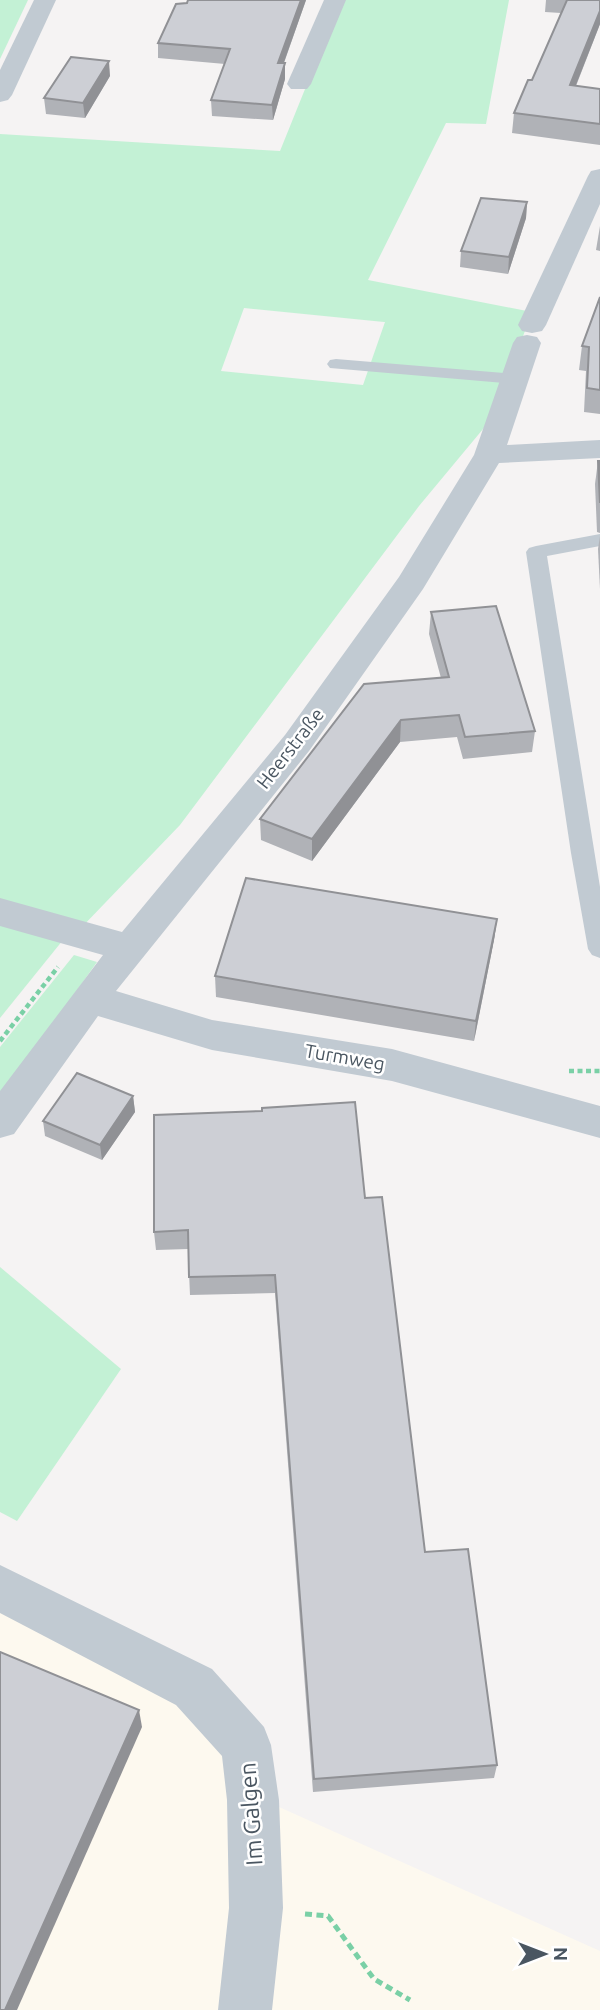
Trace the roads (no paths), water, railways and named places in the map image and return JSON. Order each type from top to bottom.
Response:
[{"type":"street","points":[[0,95],[45,0]]},
{"type":"street","points":[[299,84],[335,0]]},
{"type":"street","name":"Heerstraße","points":[[0,1122],[89,998],[297,743],[412,582],[489,455],[529,334],[600,176]]},
{"type":"street","points":[[489,455],[600,449]]},
{"type":"street","points":[[0,912],[130,948]]},
{"type":"street","name":"Turmweg","points":[[89,998],[212,1035],[392,1065],[600,1122]]},
{"type":"street","name":"Im Galgen","points":[[0,1588],[194,1687],[246,1745],[253,1800],[256,1908],[245,2010]]},
{"type":"lane","points":[[336,364],[515,379]]},
{"type":"lane","points":[[600,540],[536,552],[582,853],[600,948]]}]
